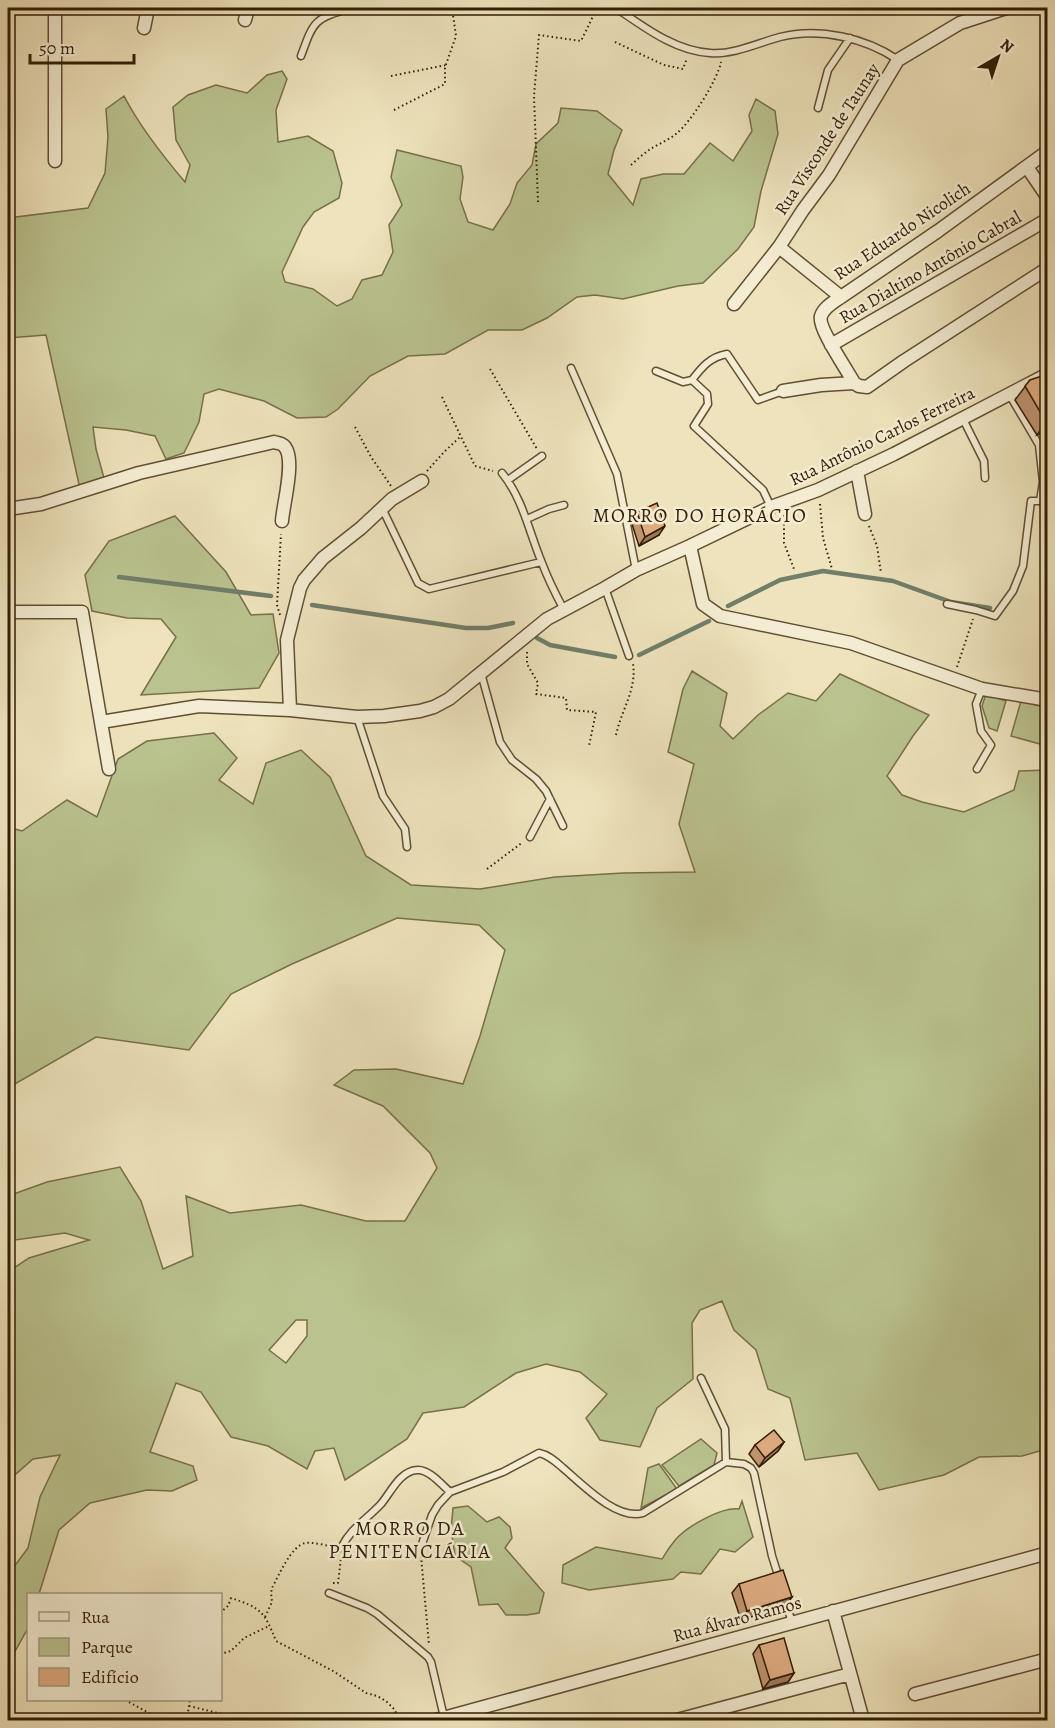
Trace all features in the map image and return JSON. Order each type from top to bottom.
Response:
[{"type":"street","points":[[55,161],[56,8]]},
{"type":"street","points":[[144,28],[148,8]]},
{"type":"street","name":"Rua Visconde de Taunay","points":[[734,304],[779,247],[802,210],[829,175],[898,60],[960,23],[1006,8]]},
{"type":"street","name":"Rua Eduardo Nicolich","points":[[779,247],[841,297],[938,231],[1047,151]]},
{"type":"street","points":[[1027,167],[1047,198]]},
{"type":"street","name":"Rua Dialtino Antônio Cabral","points":[[831,345],[1047,219]]},
{"type":"street","points":[[841,297],[825,309],[819,322],[854,383],[867,387],[1047,268]]},
{"type":"street","name":"Rua Antônio Carlos Ferreira","points":[[101,722],[199,706],[290,710],[357,717],[405,714],[434,707],[449,699],[547,619],[636,570],[771,507],[818,490],[894,454],[1047,374]]},
{"type":"street","points":[[783,391],[854,383]]},
{"type":"street","points":[[8,509],[41,504],[139,473],[274,442],[284,446],[290,456],[282,521]]},
{"type":"street","points":[[857,471],[866,514]]},
{"type":"street","points":[[290,710],[287,640],[300,588],[310,571],[323,558],[362,528],[397,496],[422,481]]},
{"type":"street","points":[[690,546],[703,604],[720,616],[851,643],[982,689],[1047,700]]},
{"type":"street","points":[[8,612],[82,612],[109,769]]},
{"type":"street","name":"Rua Álvaro Ramos","points":[[440,1719],[1047,1553]]},
{"type":"street","points":[[833,1611],[863,1720]]},
{"type":"street","points":[[915,1694],[1047,1659]]},
{"type":"street","points":[[677,1720],[850,1674]]},
{"type":"lane","points":[[301,56],[315,23],[327,15],[351,8]]},
{"type":"lane","points":[[616,8],[657,35],[689,49],[707,53],[722,53],[783,36],[820,33],[850,38],[884,50],[898,60]]},
{"type":"lane","points":[[818,108],[828,70],[850,38]]},
{"type":"lane","points":[[656,370],[683,382],[692,380],[708,361],[727,354],[758,400],[783,391]]},
{"type":"lane","points":[[572,368],[616,474],[636,570]]},
{"type":"lane","points":[[692,380],[707,394],[708,404],[694,426],[763,490],[771,507]]},
{"type":"lane","points":[[947,604],[994,616],[1013,591],[1023,566],[1031,501],[1040,501],[1043,482],[1039,445],[1009,394]]},
{"type":"lane","points":[[962,417],[984,460],[986,478]]},
{"type":"lane","points":[[508,480],[542,456]]},
{"type":"lane","points":[[502,473],[508,480],[527,519],[542,562],[564,610]]},
{"type":"lane","points":[[527,519],[564,505]]},
{"type":"lane","points":[[382,508],[418,583],[429,589],[542,562]]},
{"type":"lane","points":[[605,588],[629,656]]},
{"type":"lane","points":[[481,673],[500,742],[512,760],[536,779],[550,799],[563,826]]},
{"type":"lane","points":[[977,769],[991,746],[981,731],[976,704],[982,689]]},
{"type":"lane","points":[[357,717],[383,796],[405,829],[407,847]]},
{"type":"lane","points":[[530,837],[550,799]]},
{"type":"lane","points":[[701,1378],[725,1429],[726,1462]]},
{"type":"lane","points":[[421,1547],[432,1515],[450,1492],[503,1472],[539,1453],[551,1458],[600,1499],[620,1511],[637,1515],[726,1462],[744,1464],[754,1473],[772,1556],[792,1623]]},
{"type":"lane","points":[[340,1548],[358,1523],[381,1504],[400,1478],[410,1471],[419,1469],[426,1472],[450,1492]]},
{"type":"lane","points":[[329,1593],[377,1614],[431,1662],[440,1719]]},
{"type":"path","points":[[394,110],[445,84],[446,64],[456,36],[452,8]]},
{"type":"path","points":[[538,201],[534,96],[539,35],[581,41],[597,8]]},
{"type":"path","points":[[615,42],[664,65],[683,69]]},
{"type":"path","points":[[631,165],[647,151],[675,135],[684,127],[715,78],[722,53]]},
{"type":"path","points":[[391,76],[446,64]]},
{"type":"path","points":[[8,141],[11,167]]},
{"type":"path","points":[[490,369],[542,456]]},
{"type":"path","points":[[442,397],[476,466],[502,473]]},
{"type":"path","points":[[355,427],[397,496]]},
{"type":"path","points":[[422,481],[430,467],[461,436]]},
{"type":"path","points":[[818,490],[823,538],[832,569]]},
{"type":"path","points":[[784,503],[784,543],[794,569]]},
{"type":"path","points":[[866,514],[877,546],[881,573]]},
{"type":"path","points":[[282,521],[277,605],[287,640]]},
{"type":"path","points":[[953,679],[976,610]]},
{"type":"path","points":[[528,634],[527,664],[538,683],[536,694],[566,698],[567,710],[596,712],[589,746]]},
{"type":"path","points":[[616,735],[619,719],[632,690],[634,676],[629,656]]},
{"type":"path","points":[[487,869],[530,837]]},
{"type":"path","points":[[265,1617],[272,1602],[272,1588],[287,1559],[302,1544],[308,1542],[340,1548],[341,1569],[338,1584],[327,1583],[329,1593]]},
{"type":"path","points":[[421,1547],[420,1564],[431,1662]]},
{"type":"path","points":[[222,1610],[228,1606],[231,1598],[251,1605],[265,1617],[276,1641],[333,1671],[366,1693],[386,1701],[395,1710],[398,1720]]},
{"type":"path","points":[[222,1653],[231,1651],[244,1638],[270,1626]]},
{"type":"path","points":[[127,1701],[162,1720]]},
{"type":"path","points":[[190,1701],[188,1712],[190,1720]]},
{"type":"path","points":[[189,1706],[226,1715],[256,1715],[274,1720]]},
{"type":"green space","points":[[282,71],[287,79],[276,110],[278,142],[308,136],[333,151],[342,183],[339,198],[314,212],[303,227],[282,272],[285,282],[313,289],[337,306],[352,299],[362,280],[382,275],[393,252],[389,225],[402,205],[391,177],[397,150],[461,166],[463,177],[460,199],[468,222],[493,230],[510,204],[517,183],[532,165],[536,144],[558,123],[561,108],[597,111],[622,130],[608,174],[633,205],[641,179],[663,174],[684,174],[710,143],[733,161],[752,131],[749,115],[756,99],[775,111],[778,134],[761,191],[754,227],[738,249],[703,283],[678,286],[623,299],[595,295],[577,297],[547,318],[522,330],[488,330],[445,354],[408,356],[370,376],[338,409],[326,417],[297,418],[264,401],[219,389],[204,394],[199,422],[184,453],[166,459],[155,436],[93,427],[104,478],[80,489],[46,335],[8,338],[8,218],[88,208],[105,173],[108,137],[106,109],[124,96],[137,119],[185,182],[190,165],[176,140],[173,107],[188,95],[216,85],[247,93],[267,75]]},
{"type":"green space","points":[[175,516],[226,572],[251,615],[273,614],[279,653],[259,688],[141,695],[176,637],[161,619],[127,618],[92,611],[85,575],[109,541]]},
{"type":"green space","points":[[692,671],[727,693],[720,726],[733,739],[758,715],[788,693],[816,701],[840,674],[929,715],[887,776],[902,795],[964,812],[1014,790],[1019,771],[1047,770],[1047,1449],[1022,1456],[979,1457],[944,1475],[879,1490],[857,1453],[805,1460],[790,1398],[768,1389],[756,1350],[734,1330],[722,1301],[700,1310],[692,1323],[693,1379],[657,1408],[640,1447],[600,1440],[586,1418],[607,1394],[580,1372],[546,1364],[516,1373],[464,1407],[423,1413],[407,1439],[345,1480],[334,1448],[315,1451],[307,1469],[268,1446],[231,1437],[201,1392],[176,1383],[150,1452],[193,1466],[197,1480],[172,1491],[147,1490],[90,1503],[59,1530],[39,1593],[27,1593],[27,1630],[13,1655],[8,1657],[8,1580],[10,1572],[28,1548],[40,1497],[60,1455],[33,1459],[8,1481],[8,1272],[29,1258],[89,1240],[65,1233],[8,1241],[8,1196],[47,1182],[120,1167],[141,1201],[163,1269],[193,1256],[186,1196],[230,1213],[301,1205],[366,1221],[405,1221],[437,1168],[430,1153],[383,1106],[334,1085],[354,1070],[396,1069],[463,1084],[480,1036],[505,950],[479,925],[397,918],[292,964],[231,994],[189,1050],[96,1037],[8,1088],[8,827],[22,831],[67,800],[97,817],[118,759],[147,741],[214,733],[237,758],[219,780],[253,804],[266,763],[301,750],[330,777],[366,856],[411,885],[480,889],[555,877],[695,872],[679,824],[694,764],[668,752],[683,689]],"holes":[[[296,1320],[307,1320],[307,1336],[286,1363],[269,1350]]]},
{"type":"green space","points":[[986,694],[1006,701],[997,731],[989,728],[982,706]]},
{"type":"green space","points":[[1021,701],[1047,708],[1047,746],[1011,736]]},
{"type":"green space","points":[[701,1439],[717,1453],[714,1465],[679,1486],[662,1465]]},
{"type":"green space","points":[[659,1464],[677,1489],[641,1508],[648,1468]]},
{"type":"green space","points":[[742,1501],[753,1537],[735,1552],[720,1549],[701,1574],[681,1572],[673,1579],[589,1590],[562,1583],[563,1565],[596,1547],[662,1559],[676,1539],[688,1529],[714,1514],[739,1509]]},
{"type":"green space","points":[[468,1506],[487,1522],[499,1517],[510,1527],[512,1538],[505,1548],[544,1593],[539,1613],[506,1615],[498,1604],[479,1605],[471,1567],[455,1556],[451,1530],[453,1508]]},
{"type":"building","points":[[1042,376],[1047,384],[1046,422],[1025,386],[1030,380]]},
{"type":"building","points":[[657,503],[665,526],[645,537],[637,512]]},
{"type":"building","points":[[774,1430],[784,1442],[765,1458],[755,1445]]},
{"type":"building","points":[[783,1570],[792,1597],[747,1611],[739,1584]]},
{"type":"building","points":[[784,1638],[794,1673],[770,1680],[759,1645]]},
{"type":"waterway","points":[[728,606],[780,580],[823,571],[893,581],[951,602],[990,608]]},
{"type":"waterway","points":[[119,577],[271,596]]},
{"type":"waterway","points":[[312,605],[466,628],[488,628],[513,623]]},
{"type":"waterway","points":[[639,655],[709,621]]},
{"type":"waterway","points":[[537,638],[550,645],[615,657]]},
{"type":"district","name":"MORRO DO HORÁCIO","points":[[700,515]]},
{"type":"district","name":"MORRO DA PENITENCIÁRIA","points":[[410,1540]]}]
